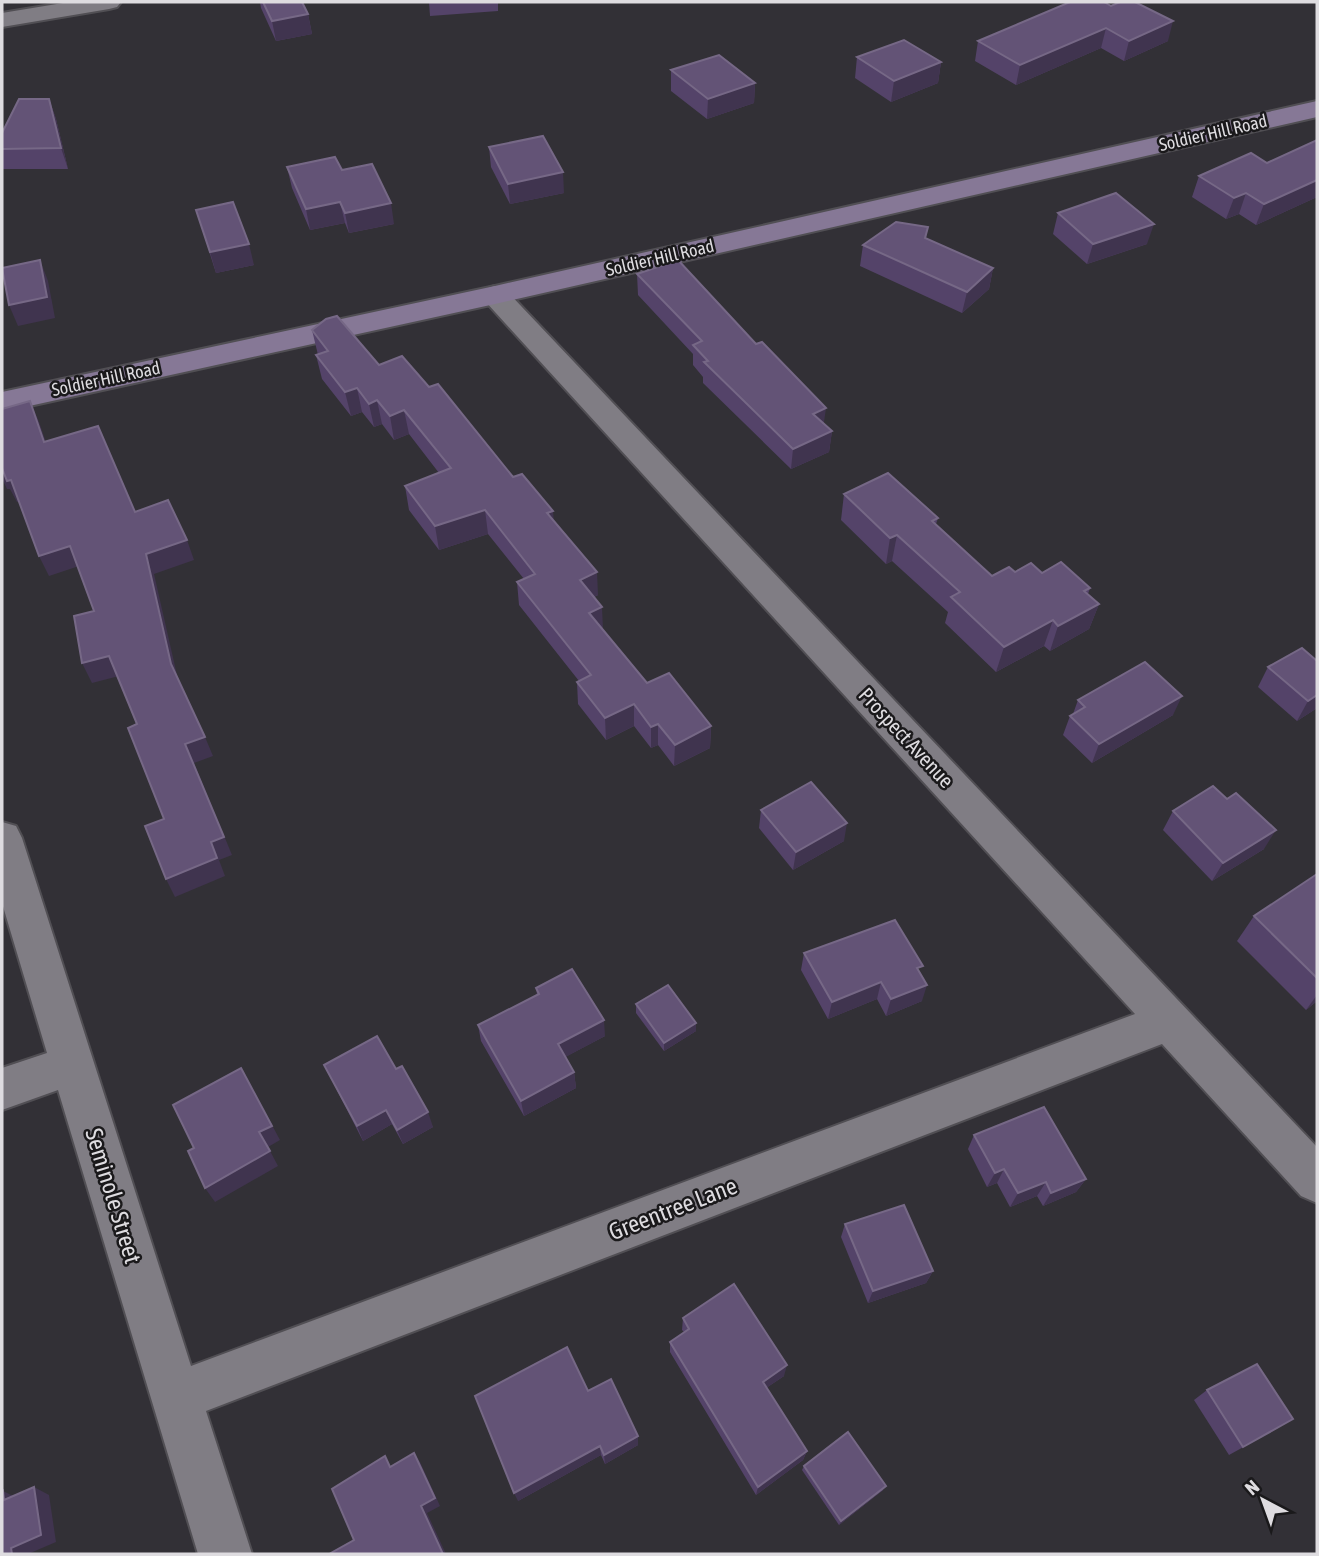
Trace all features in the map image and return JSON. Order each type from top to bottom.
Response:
[{"type":"street","points":[[2,20],[109,2]]},
{"type":"street","name":"Soldier Hill Road","points":[[2,402],[495,295],[1317,109]]},
{"type":"street","name":"Prospect Avenue","points":[[495,295],[1317,1180]]},
{"type":"street","name":"Seminole Street","points":[[2,838],[225,1554]]},
{"type":"street","name":"Greentree Lane","points":[[176,1397],[1169,1021]]},
{"type":"street","points":[[2,1089],[72,1065]]},
{"type":"building","points":[[263,2],[302,2],[308,14],[272,21]]},
{"type":"building","points":[[1070,2],[1104,2],[1111,6],[1120,2],[1135,2],[1173,21],[1129,41],[1106,28],[1020,65],[978,41]]},
{"type":"building","points":[[904,40],[941,62],[894,81],[857,57]]},
{"type":"building","points":[[719,55],[755,83],[708,99],[671,70]]},
{"type":"building","points":[[19,99],[49,99],[61,148],[2,149],[2,133]]},
{"type":"building","points":[[543,136],[563,172],[508,184],[489,147]]},
{"type":"building","points":[[1317,140],[1317,180],[1264,204],[1246,193],[1234,198],[1199,176],[1251,153],[1267,163]]},
{"type":"building","points":[[335,157],[342,170],[372,164],[391,203],[345,213],[340,202],[306,209],[287,167]]},
{"type":"building","points":[[1116,193],[1154,224],[1093,244],[1058,213]]},
{"type":"building","points":[[233,202],[249,244],[210,252],[196,210]]},
{"type":"building","points":[[896,222],[928,227],[925,238],[993,268],[967,292],[863,245]]},
{"type":"building","points":[[40,260],[47,297],[9,305],[2,268]]},
{"type":"building","points":[[678,260],[756,344],[762,342],[826,408],[813,414],[832,431],[793,449],[704,362],[708,361],[693,345],[702,341],[637,274]]},
{"type":"building","points":[[337,316],[379,365],[402,356],[429,387],[438,384],[513,477],[522,474],[553,511],[547,513],[597,572],[580,580],[602,607],[589,613],[647,683],[669,673],[711,726],[675,745],[658,724],[651,727],[634,704],[605,718],[577,682],[591,675],[517,582],[535,574],[485,510],[435,526],[405,486],[451,468],[404,410],[390,416],[377,400],[369,404],[357,388],[345,392],[316,355],[328,351],[312,330],[326,319]]},
{"type":"building","points":[[30,401],[44,442],[98,426],[135,512],[168,500],[187,540],[146,554],[171,664],[205,737],[185,744],[224,837],[211,842],[217,858],[166,879],[145,826],[164,819],[128,728],[137,724],[109,656],[82,663],[74,616],[94,611],[70,546],[39,556],[11,480],[7,481],[2,468],[2,409]]},
{"type":"building","points":[[888,473],[938,518],[932,521],[992,576],[1009,567],[1015,572],[1031,563],[1042,573],[1061,562],[1090,588],[1084,591],[1099,604],[1058,626],[1053,620],[1004,647],[951,597],[960,592],[897,535],[890,538],[844,494]]},
{"type":"building","points":[[1302,648],[1317,661],[1317,695],[1308,701],[1268,667]]},
{"type":"building","points":[[1145,662],[1182,696],[1099,744],[1070,716],[1085,707],[1078,700]]},
{"type":"building","points":[[811,782],[847,823],[796,852],[761,810]]},
{"type":"building","points":[[1213,786],[1227,799],[1236,793],[1276,830],[1223,863],[1173,811]]},
{"type":"building","points":[[1317,874],[1317,978],[1254,916]]},
{"type":"building","points":[[895,920],[923,966],[917,968],[927,985],[891,999],[881,982],[832,1002],[804,953]]},
{"type":"building","points":[[572,969],[604,1020],[558,1044],[574,1072],[521,1101],[478,1025],[539,994],[536,988]]},
{"type":"building","points":[[668,985],[696,1023],[664,1043],[636,1004]]},
{"type":"building","points":[[377,1036],[396,1069],[402,1066],[428,1112],[397,1130],[386,1110],[357,1126],[324,1065]]},
{"type":"building","points":[[241,1068],[272,1126],[259,1132],[270,1151],[205,1188],[188,1151],[194,1148],[173,1105]]},
{"type":"building","points":[[1044,1107],[1086,1179],[1051,1193],[1046,1182],[1018,1193],[1004,1169],[995,1173],[974,1135]]},
{"type":"building","points":[[904,1205],[933,1271],[873,1291],[845,1224]]},
{"type":"building","points":[[734,1284],[787,1365],[763,1382],[807,1451],[758,1487],[670,1342],[689,1329],[683,1318]]},
{"type":"building","points":[[567,1347],[588,1391],[611,1379],[638,1436],[604,1455],[600,1446],[514,1493],[475,1396]]},
{"type":"building","points":[[1257,1364],[1293,1419],[1243,1447],[1207,1390]]},
{"type":"building","points":[[848,1432],[886,1486],[841,1521],[804,1466]]},
{"type":"building","points":[[414,1453],[435,1498],[421,1506],[443,1554],[332,1554],[354,1540],[332,1489],[385,1456],[390,1467]]},
{"type":"building","points":[[34,1487],[41,1535],[11,1548],[12,1554],[2,1554],[2,1492],[4,1500]]}]
